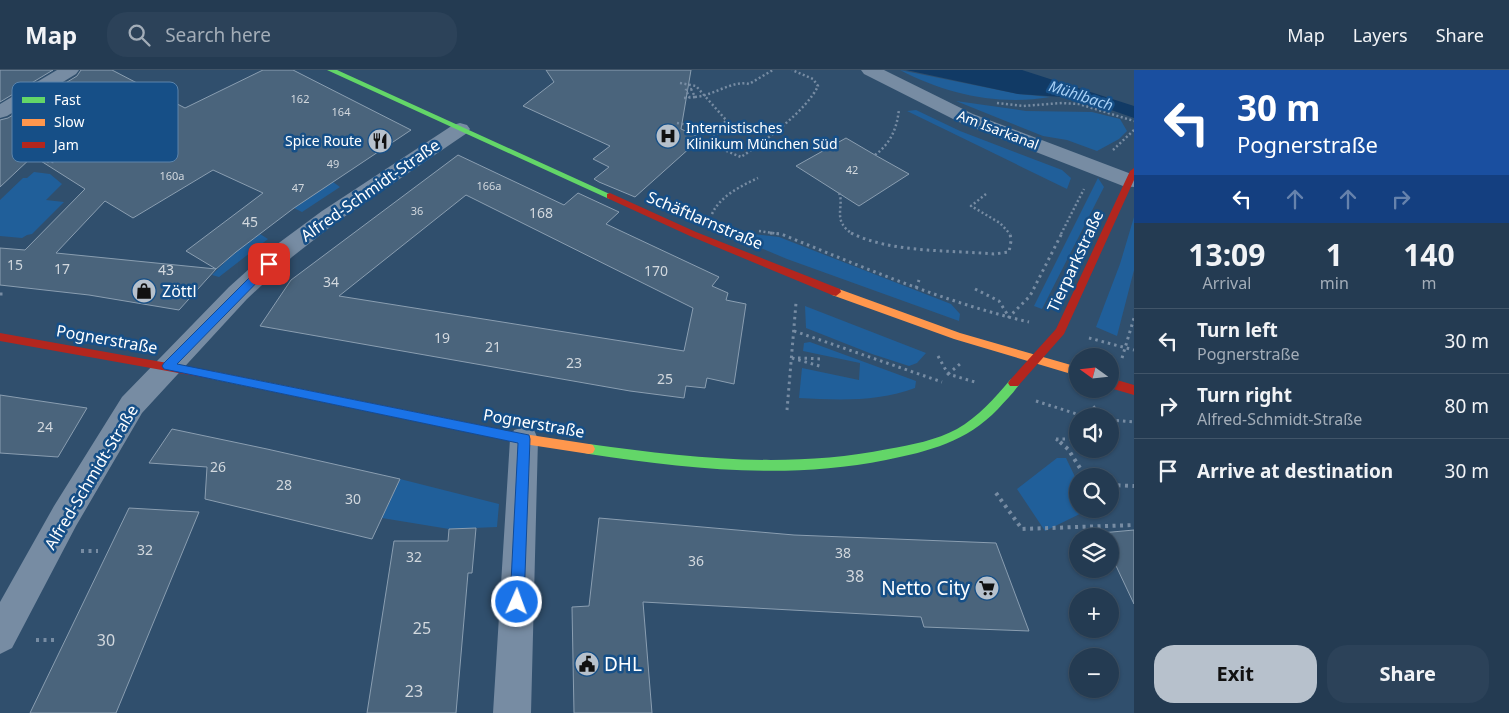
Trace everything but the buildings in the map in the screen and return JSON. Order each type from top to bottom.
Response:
[{"type":"street","points":[[50,82],[70,70]]},
{"type":"street","name":"Schäftlarnstraße","points":[[331,70],[693,234],[810,282],[958,336],[1069,369]]},
{"type":"street","name":"Am Isarkanal","points":[[870,70],[966,118],[1097,168],[1132,176]]},
{"type":"street","points":[[0,112],[12,105]]},
{"type":"street","name":"Alfred-Schmidt-Straße","points":[[0,636],[65,516],[132,405],[238,293],[284,251],[330,216],[460,129]]},
{"type":"street","name":"Tierparkstraße","points":[[1036,359],[1060,330],[1132,176]]},
{"type":"street","name":"Pognerstraße","points":[[0,337],[168,366],[524,439],[658,460],[724,465],[802,466],[876,458],[922,447],[961,432],[992,409],[1036,359]]},
{"type":"street","points":[[1119,386],[1134,390]]},
{"type":"street","points":[[512,713],[524,439]]},
{"type":"path","points":[[684,98],[695,97],[691,89],[686,90],[689,97],[695,97],[700,96],[706,96],[740,82],[749,84],[773,70]]},
{"type":"path","points":[[680,83],[683,86],[696,86],[726,120],[720,131],[708,143],[741,156],[763,142],[813,97],[818,86],[813,79],[792,70]]},
{"type":"path","points":[[990,103],[1023,106],[1062,103],[1079,104],[1134,121]]},
{"type":"path","points":[[875,155],[887,147],[897,127],[899,108]]},
{"type":"path","points":[[677,123],[720,131]]},
{"type":"path","points":[[1009,317],[1030,296],[1090,177],[1097,168]]},
{"type":"path","points":[[712,220],[713,210],[719,203],[758,178]]},
{"type":"path","points":[[839,193],[841,197],[839,212],[842,223],[850,232],[862,239],[905,246],[994,254],[1009,252],[1013,241],[1008,227],[971,206],[986,194]]},
{"type":"path","points":[[754,231],[781,234],[916,288],[986,312],[1009,317]]},
{"type":"path","points":[[916,288],[920,280]]},
{"type":"path","points":[[975,289],[1000,301],[1009,317]]},
{"type":"path","points":[[787,410],[797,298]]},
{"type":"path","points":[[1134,318],[1126,348],[1134,350]]},
{"type":"path","points":[[794,331],[942,382]]},
{"type":"path","points":[[792,358],[823,359]]},
{"type":"path","points":[[792,358],[823,367]]},
{"type":"path","points":[[1119,421],[1134,422]]},
{"type":"path","points":[[1069,438],[1056,439],[1069,450]]},
{"type":"path","points":[[1119,485],[1134,486]]},
{"type":"path","points":[[996,493],[1022,529],[1134,525]]},
{"type":"shaded area","points":[[900,70],[1018,94],[1050,97],[1011,100],[973,96],[936,86]]},
{"type":"shaded area","points":[[956,101],[1026,111],[1092,112],[1120,119],[1127,131],[1119,139],[1097,151],[1067,140],[1043,136]]},
{"type":"shaded area","points":[[916,110],[960,131],[1062,170],[1071,178],[1067,189],[907,111]]},
{"type":"shaded area","points":[[34,172],[50,174],[62,184],[46,200],[64,202],[32,234],[22,238],[0,236],[0,200],[23,178],[27,178]]},
{"type":"shaded area","points":[[1098,178],[1104,187],[1042,309],[1034,306]]},
{"type":"shaded area","points":[[333,182],[340,187],[302,212],[294,208]]},
{"type":"shaded area","points":[[1134,217],[1134,270],[1117,336],[1096,327],[1120,264]]},
{"type":"shaded area","points":[[718,230],[779,237],[951,304],[960,314],[959,321],[787,259]]},
{"type":"shaded area","points":[[260,234],[268,239],[219,277],[212,275],[235,252]]},
{"type":"shaded area","points":[[805,306],[926,353],[917,363],[909,366],[872,354],[806,328]]},
{"type":"shaded area","points":[[810,342],[916,381],[915,388],[901,393],[872,398],[799,398],[802,368],[859,380],[860,363],[803,351],[804,343]]},
{"type":"shaded area","points":[[1057,458],[1066,458],[1071,468],[1069,468],[1069,518],[1072,518],[1045,531],[1017,489]]},
{"type":"shaded area","points":[[400,479],[499,504],[497,527],[449,529],[382,518]]},
{"type":"water","name":"Mühlbach","points":[[906,70],[1022,70],[1134,106],[1134,118],[1077,98],[1018,94]]},
{"type":"traffic: fast","points":[[331,70],[610,196]]},
{"type":"traffic: fast","points":[[589,449],[667,460],[745,466],[785,466],[863,460],[924,446],[948,439],[962,432],[984,416],[1014,383]]},
{"type":"traffic: slow","points":[[836,292],[958,336],[1069,369]]},
{"type":"traffic: slow","points":[[212,375],[524,439],[589,449]]},
{"type":"traffic: jam","points":[[1014,383],[1060,331],[1134,171]]},
{"type":"traffic: jam","points":[[610,196],[693,234],[836,292]]},
{"type":"traffic: jam","points":[[0,337],[212,375]]},
{"type":"traffic: jam","points":[[1119,386],[1134,390]]},
{"type":"place","name":"Internistisches Klinikum München Süd","points":[[668,136]]},
{"type":"place","name":"Spice Route","points":[[380,141]]},
{"type":"place","name":"Zöttl","points":[[144,291]]},
{"type":"place","name":"Netto City","points":[[987,588]]},
{"type":"place","name":"DHL","points":[[587,664]]},
{"type":"route","points":[[269,264],[238,293],[168,366],[336,402],[524,439],[517,602]]}]
